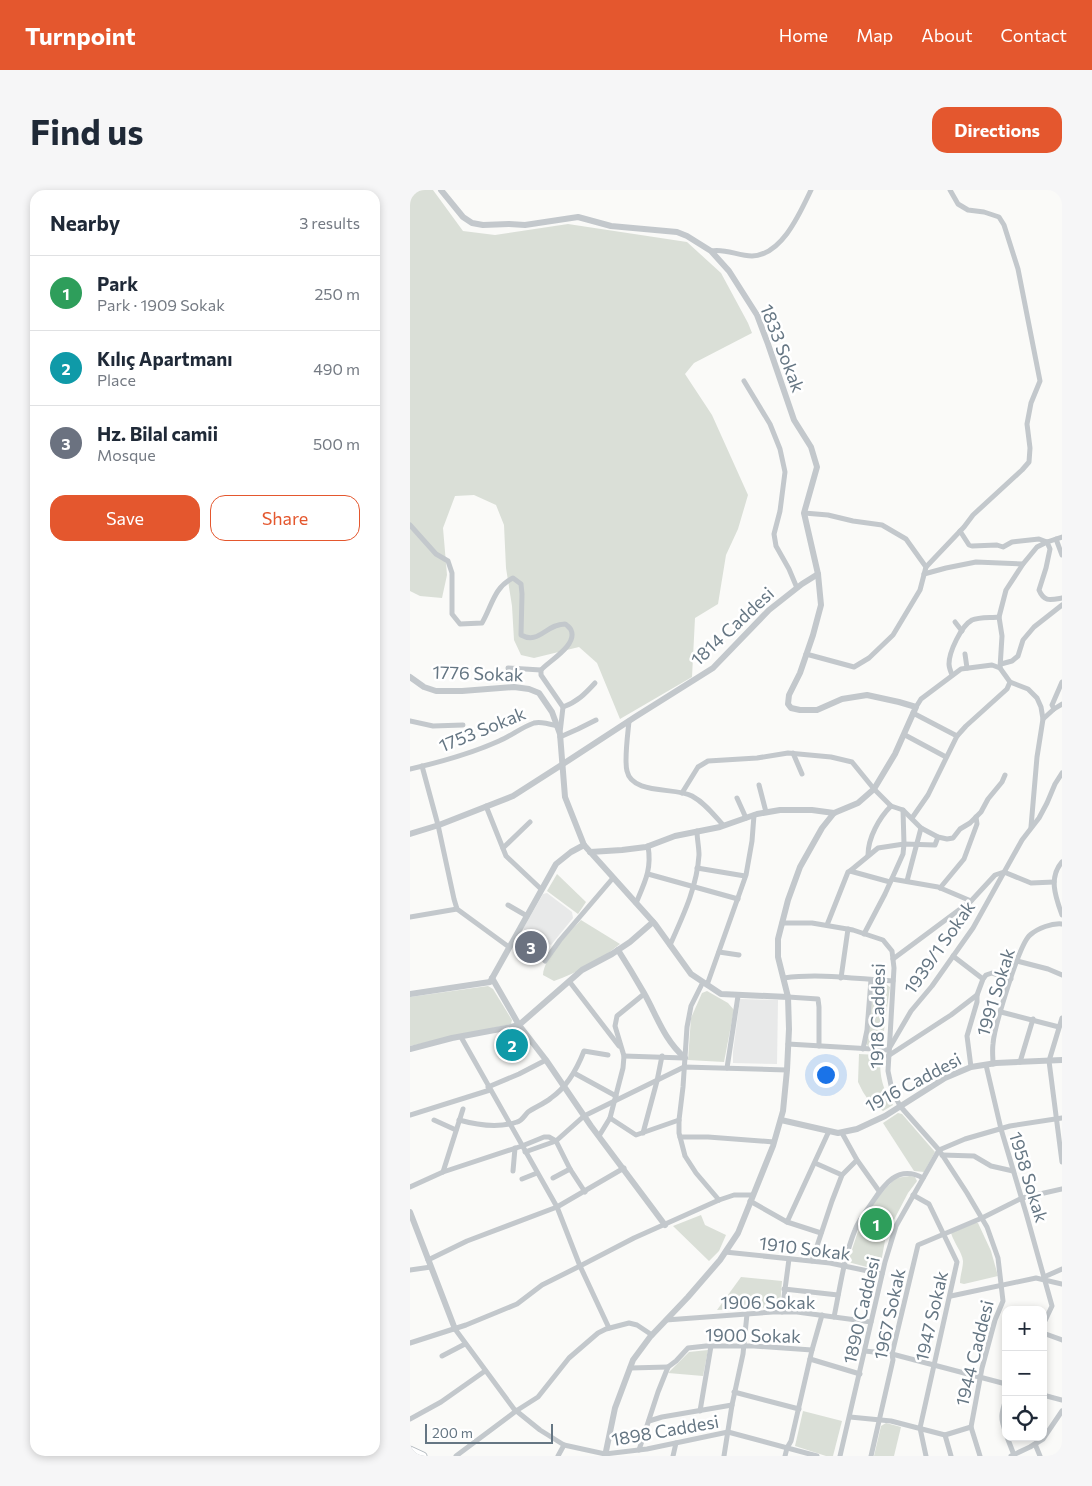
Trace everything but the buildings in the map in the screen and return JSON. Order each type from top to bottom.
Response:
[{"type":"main road","points":[[410,1450],[423,1456]]},
{"type":"street","name":"1833 Sokak","points":[[441,190],[463,217],[472,223],[483,225],[525,225],[578,217],[611,226],[677,232],[711,251],[729,271],[756,315],[794,420],[811,447],[817,467],[804,513]]},
{"type":"street","points":[[711,251],[720,249],[736,254],[754,256],[770,251],[782,239],[800,213],[811,190]]},
{"type":"street","points":[[806,654],[854,667],[870,658],[892,636],[920,590],[926,567],[973,515],[1022,470],[1028,462],[1030,448],[1027,424],[1031,403],[1040,380],[1018,269],[1004,226],[999,218],[984,212],[968,210],[958,204],[950,190]]},
{"type":"street","points":[[744,381],[770,424],[780,449],[785,472],[780,511],[774,534],[776,546],[797,588]]},
{"type":"street","points":[[926,567],[906,539],[882,524],[804,513],[818,574],[821,606],[806,654],[789,695],[788,704],[792,708],[800,710],[817,710],[842,699],[867,695],[899,702],[957,736]]},
{"type":"street","points":[[410,525],[436,554],[448,561],[452,573],[452,614],[460,624],[482,623],[490,611],[498,589],[505,582],[513,578],[521,584],[521,635],[534,638],[559,624],[565,624],[571,630],[570,643],[541,670],[508,668]]},
{"type":"street","points":[[960,531],[969,545],[972,546],[1003,547],[1012,542],[1030,540],[1047,542]]},
{"type":"street","points":[[1031,828],[1035,777],[1044,720],[1042,708],[1037,698],[1028,689],[1010,682],[1000,666],[1002,636],[999,617],[1006,590],[1037,547],[1059,538],[1062,555]]},
{"type":"street","points":[[1047,542],[1050,549],[1039,590],[1042,597],[1047,600],[1062,598]]},
{"type":"street","points":[[924,574],[976,562],[1023,564]]},
{"type":"street","name":"1814 Caddesi","points":[[410,834],[513,796],[713,668],[769,610],[818,574]]},
{"type":"street","points":[[605,1455],[615,1408],[633,1360],[652,1335],[688,1297],[738,1233],[784,1112],[788,1044],[788,997],[778,957],[778,939],[788,900],[800,867],[822,828],[834,813],[858,803],[874,789],[895,754],[914,710],[921,699],[960,669],[992,665],[1000,666],[1018,656],[1023,640],[1034,627],[1062,605]]},
{"type":"street","points":[[952,675],[949,666],[951,652],[962,631],[970,621],[999,617]]},
{"type":"street","points":[[954,622],[962,631]]},
{"type":"street","points":[[965,654],[967,668]]},
{"type":"street","points":[[541,670],[541,675],[563,707],[560,735],[565,797],[584,845],[653,922],[691,974],[705,984],[722,994],[818,999],[819,1046]]},
{"type":"street","name":"1776 Sokak","points":[[410,677],[424,688],[436,691],[514,687],[529,689],[538,693],[546,702],[557,726]]},
{"type":"street","points":[[912,818],[928,796],[957,736],[1007,689],[1010,682]]},
{"type":"street","points":[[1054,709],[1052,705],[1062,682]]},
{"type":"street","points":[[563,707],[586,694],[595,684]]},
{"type":"street","points":[[1044,720],[1054,709],[1062,704]]},
{"type":"street","points":[[560,735],[578,730],[596,720]]},
{"type":"street","points":[[410,721],[433,726],[463,725]]},
{"type":"street","points":[[578,730],[581,721]]},
{"type":"street","points":[[629,721],[626,773],[633,782],[647,788],[682,792],[692,796],[707,807],[723,826]]},
{"type":"street","name":"1753 Sokak","points":[[410,769],[440,763],[472,752],[536,723],[557,726]]},
{"type":"street","points":[[557,726],[560,735]]},
{"type":"street","points":[[904,735],[946,757]]},
{"type":"street","points":[[682,792],[698,767],[708,761],[757,758],[788,753],[831,757],[852,762],[891,806],[903,810],[921,828],[947,839],[953,838],[960,829],[970,823],[981,812],[1005,775]]},
{"type":"street","points":[[793,753],[802,774]]},
{"type":"street","points":[[422,766],[438,825],[457,909],[509,947]]},
{"type":"street","name":"1939/1 Sokak","points":[[889,1050],[911,1011],[932,986],[973,928],[1022,840],[1047,804],[1055,784],[1062,773]]},
{"type":"street","points":[[759,785],[766,812]]},
{"type":"street","points":[[737,798],[746,818]]},
{"type":"street","points":[[486,806],[506,856],[542,889]]},
{"type":"street","points":[[868,854],[870,840],[885,812],[891,806]]},
{"type":"street","points":[[590,852],[648,846],[675,836],[723,826],[766,812],[812,810],[834,813]]},
{"type":"street","points":[[864,934],[904,854],[903,810]]},
{"type":"street","points":[[719,1200],[696,1173],[685,1156],[680,1137],[679,1120],[687,1027],[691,1006],[705,984],[738,899],[752,841],[754,815]]},
{"type":"street","points":[[940,888],[964,859],[976,824],[976,817]]},
{"type":"street","points":[[503,848],[530,822]]},
{"type":"street","points":[[907,882],[921,828]]},
{"type":"street","points":[[670,945],[689,902],[693,887],[699,854],[696,831]]},
{"type":"street","points":[[827,926],[847,873],[868,854],[878,848],[904,844],[934,845],[938,836]]},
{"type":"street","points":[[410,994],[490,982],[556,864],[571,852],[584,845]]},
{"type":"street","points":[[636,903],[648,874],[650,858],[648,846]]},
{"type":"street","points":[[1062,862],[1058,866],[1054,882],[1055,897],[1062,915]]},
{"type":"street","points":[[697,868],[745,876]]},
{"type":"street","points":[[850,871],[891,881],[940,888],[971,901]]},
{"type":"street","points":[[893,959],[971,901],[996,875],[1004,872],[1031,883],[1054,882]]},
{"type":"street","points":[[648,874],[738,899]]},
{"type":"street","points":[[545,961],[560,940],[614,878]]},
{"type":"street","points":[[508,905],[527,916]]},
{"type":"street","points":[[410,917],[457,909]]},
{"type":"street","points":[[410,1049],[519,1024],[582,970],[630,942],[653,922]]},
{"type":"street","name":"1918 Caddesi","points":[[782,923],[812,923],[848,929],[883,940],[892,951],[894,968],[888,1071],[892,1090],[900,1106]]},
{"type":"street","name":"1991 Sokak","points":[[990,1064],[992,1045],[1001,1012],[1023,945],[1029,935],[1042,928],[1054,924],[1062,924]]},
{"type":"street","points":[[841,978],[848,929]]},
{"type":"street","points":[[618,950],[669,1042],[685,1058]]},
{"type":"street","points":[[719,952],[739,955]]},
{"type":"street","points":[[953,956],[983,979]]},
{"type":"street","points":[[1017,961],[1048,969],[1062,975]]},
{"type":"street","points":[[970,1067],[967,1036],[983,979],[986,975],[992,973],[1011,979]]},
{"type":"street","points":[[784,978],[797,976],[893,981]]},
{"type":"street","points":[[492,978],[519,1024],[665,1225]]},
{"type":"street","points":[[863,1049],[867,1030],[871,980]]},
{"type":"street","points":[[569,981],[622,1049]]},
{"type":"street","points":[[599,1136],[610,1118],[623,1068],[624,1056],[615,1030],[616,1019],[617,1016],[644,994]]},
{"type":"street","points":[[888,1056],[977,995]]},
{"type":"street","points":[[727,1068],[738,996]]},
{"type":"street","points":[[1001,1012],[1059,1027]]},
{"type":"street","points":[[1062,1018],[1049,1060],[1062,1162]]},
{"type":"street","points":[[1020,1062],[1033,1019]]},
{"type":"street","points":[[461,1037],[557,1207],[580,1266],[609,1328]]},
{"type":"street","points":[[788,1044],[889,1050]]},
{"type":"street","points":[[459,1120],[472,1123],[509,1124],[519,1122],[527,1113],[560,1092],[574,1073],[584,1052],[608,1055]]},
{"type":"street","points":[[624,1056],[685,1058]]},
{"type":"street","points":[[643,1133],[662,1056]]},
{"type":"street","points":[[410,1115],[489,1089],[546,1060]]},
{"type":"street","name":"1916 Caddesi","points":[[781,1120],[842,1133],[857,1129],[885,1116],[945,1078],[970,1067],[1062,1060]]},
{"type":"street","name":"1958 Sokak","points":[[990,1064],[1001,1129],[1052,1306],[1047,1317]]},
{"type":"street","points":[[525,1152],[556,1141],[584,1116],[615,1099],[684,1067],[787,1070]]},
{"type":"street","points":[[574,1073],[615,1099]]},
{"type":"street","name":"1944 Caddesi","points":[[900,1106],[939,1150],[968,1193],[987,1227],[998,1258],[1003,1301],[995,1320],[980,1377],[971,1427],[980,1456]]},
{"type":"street","points":[[443,1172],[463,1109]]},
{"type":"street","points":[[610,1118],[636,1136],[679,1120]]},
{"type":"street","points":[[939,1150],[965,1139],[1001,1129],[1062,1118]]},
{"type":"street","points":[[434,1120],[456,1130]]},
{"type":"street","points":[[787,1222],[829,1131]]},
{"type":"street","points":[[842,1133],[857,1160],[880,1191]]},
{"type":"street","points":[[410,1187],[443,1172],[522,1146],[544,1136],[556,1141],[570,1169],[585,1192]]},
{"type":"street","points":[[680,1137],[774,1142]]},
{"type":"street","points":[[513,1171],[515,1148]]},
{"type":"street","name":"1890 Caddesi","points":[[840,1456],[882,1274],[896,1226],[939,1150]]},
{"type":"street","points":[[942,1155],[974,1156],[991,1166],[1013,1171]]},
{"type":"street","points":[[812,1261],[842,1175],[857,1160]]},
{"type":"street","points":[[815,1163],[842,1175]]},
{"type":"street","points":[[410,1270],[429,1263],[467,1241],[557,1207],[624,1168]]},
{"type":"street","points":[[553,1178],[570,1169]]},
{"type":"street","points":[[522,1179],[537,1173]]},
{"type":"street","points":[[834,1317],[844,1266],[857,1225],[891,1178],[916,1174],[923,1178]]},
{"type":"street","name":"1967 Sokak","points":[[871,1456],[893,1360],[892,1354],[918,1245],[982,1218],[1022,1198],[1062,1189]]},
{"type":"street","points":[[410,1343],[455,1329],[517,1304],[542,1285],[634,1238],[734,1194],[751,1198],[787,1222],[822,1233]]},
{"type":"street","name":"1947 Sokak","points":[[913,1195],[929,1204],[957,1262],[920,1428],[926,1456]]},
{"type":"street","points":[[410,1212],[455,1329]]},
{"type":"street","name":"1910 Sokak","points":[[725,1252],[812,1261],[882,1274]]},
{"type":"street","points":[[782,1312],[789,1259]]},
{"type":"street","points":[[1044,1278],[1062,1269]]},
{"type":"street","points":[[950,1296],[1036,1278],[1044,1278],[1062,1284]]},
{"type":"street","points":[[784,1290],[838,1295]]},
{"type":"street","name":"1906 Sokak","points":[[666,1320],[797,1312],[871,1322]]},
{"type":"street","points":[[724,1456],[734,1392],[744,1346],[747,1314]]},
{"type":"street","points":[[785,1456],[791,1441],[822,1315]]},
{"type":"street","points":[[456,1456],[538,1397],[569,1358],[598,1333],[629,1323],[637,1325],[652,1335]]},
{"type":"street","name":"1898 Caddesi","points":[[455,1329],[516,1411],[540,1430],[564,1445],[605,1455],[640,1450],[728,1432],[817,1456]]},
{"type":"street","points":[[1047,1334],[1062,1340]]},
{"type":"street","points":[[442,1356],[465,1344]]},
{"type":"street","points":[[700,1411],[711,1346]]},
{"type":"street","name":"1900 Sokak","points":[[640,1450],[668,1367],[688,1348],[744,1346],[812,1350]]},
{"type":"street","points":[[865,1351],[892,1354],[1002,1383]]},
{"type":"street","points":[[810,1360],[860,1374]]},
{"type":"street","points":[[630,1368],[668,1367]]},
{"type":"street","points":[[410,1419],[441,1402],[485,1371]]},
{"type":"street","points":[[734,1392],[799,1409]]},
{"type":"street","points":[[1047,1396],[1062,1400]]},
{"type":"street","points":[[649,1421],[732,1405]]},
{"type":"street","points":[[1008,1441],[1012,1455],[1043,1439],[1062,1411]]},
{"type":"street","points":[[850,1417],[891,1421],[945,1435],[971,1427]]},
{"type":"street","points":[[945,1435],[951,1456]]},
{"type":"street","points":[[673,1456],[676,1443]]},
{"type":"street","points":[[1034,1444],[1040,1456]]},
{"type":"street","points":[[558,1456],[564,1445]]},
{"type":"shaded area","points":[[410,190],[433,190],[463,231],[495,235],[568,224],[687,242],[721,273],[752,333],[694,363],[685,374],[712,415],[748,495],[738,529],[726,555],[718,604],[695,618],[692,677],[620,719],[597,663],[579,647],[534,658],[521,655],[514,640],[512,606],[506,568],[504,525],[496,505],[474,495],[455,496],[443,528],[447,575],[442,598],[420,596],[410,591]]},
{"type":"shaded area","points":[[557,874],[586,902],[578,914],[547,891]]},
{"type":"shaded area","points":[[547,893],[572,912],[573,918],[551,945],[523,929],[543,894]]},
{"type":"shaded area","points":[[581,920],[620,944],[597,961],[563,978],[554,981],[543,975],[544,968],[552,953]]},
{"type":"shaded area","points":[[877,982],[890,987],[882,1045],[879,1048],[866,1044],[873,988]]},
{"type":"shaded area","points":[[488,986],[493,989],[512,1020],[511,1024],[410,1046],[410,997]]},
{"type":"shaded area","points":[[707,991],[728,1003],[734,1010],[724,1062],[688,1060],[691,1018],[702,993]]},
{"type":"shaded area","points":[[740,999],[778,1000],[777,1064],[733,1063]]},
{"type":"shaded area","points":[[859,1054],[880,1056],[882,1082],[893,1105],[883,1111],[873,1107],[858,1082]]},
{"type":"shaded area","points":[[898,1113],[902,1114],[935,1152],[924,1172],[914,1171],[883,1123]]},
{"type":"shaded area","points":[[915,1177],[917,1181],[908,1193],[886,1235],[880,1268],[878,1270],[848,1262],[860,1225],[873,1203],[896,1178]]},
{"type":"shaded area","points":[[701,1215],[705,1225],[726,1235],[719,1251],[709,1261],[673,1226]]},
{"type":"shaded area","points":[[978,1223],[991,1251],[998,1276],[964,1284],[960,1283],[962,1258],[951,1233]]},
{"type":"shaded area","points":[[741,1277],[782,1281],[780,1307],[717,1310]]},
{"type":"shaded area","points":[[708,1350],[703,1376],[668,1373],[689,1352]]},
{"type":"shaded area","points":[[803,1411],[842,1421],[833,1456],[826,1456],[795,1446]]},
{"type":"shaded area","points":[[886,1423],[901,1427],[894,1456],[874,1456],[881,1426]]},
{"type":"place","name":"Hz. Bilal camii","points":[[531,947]]},
{"type":"place","name":"Kılıç Apartmanı","points":[[512,1045]]},
{"type":"place","name":"Park","points":[[876,1224]]}]
